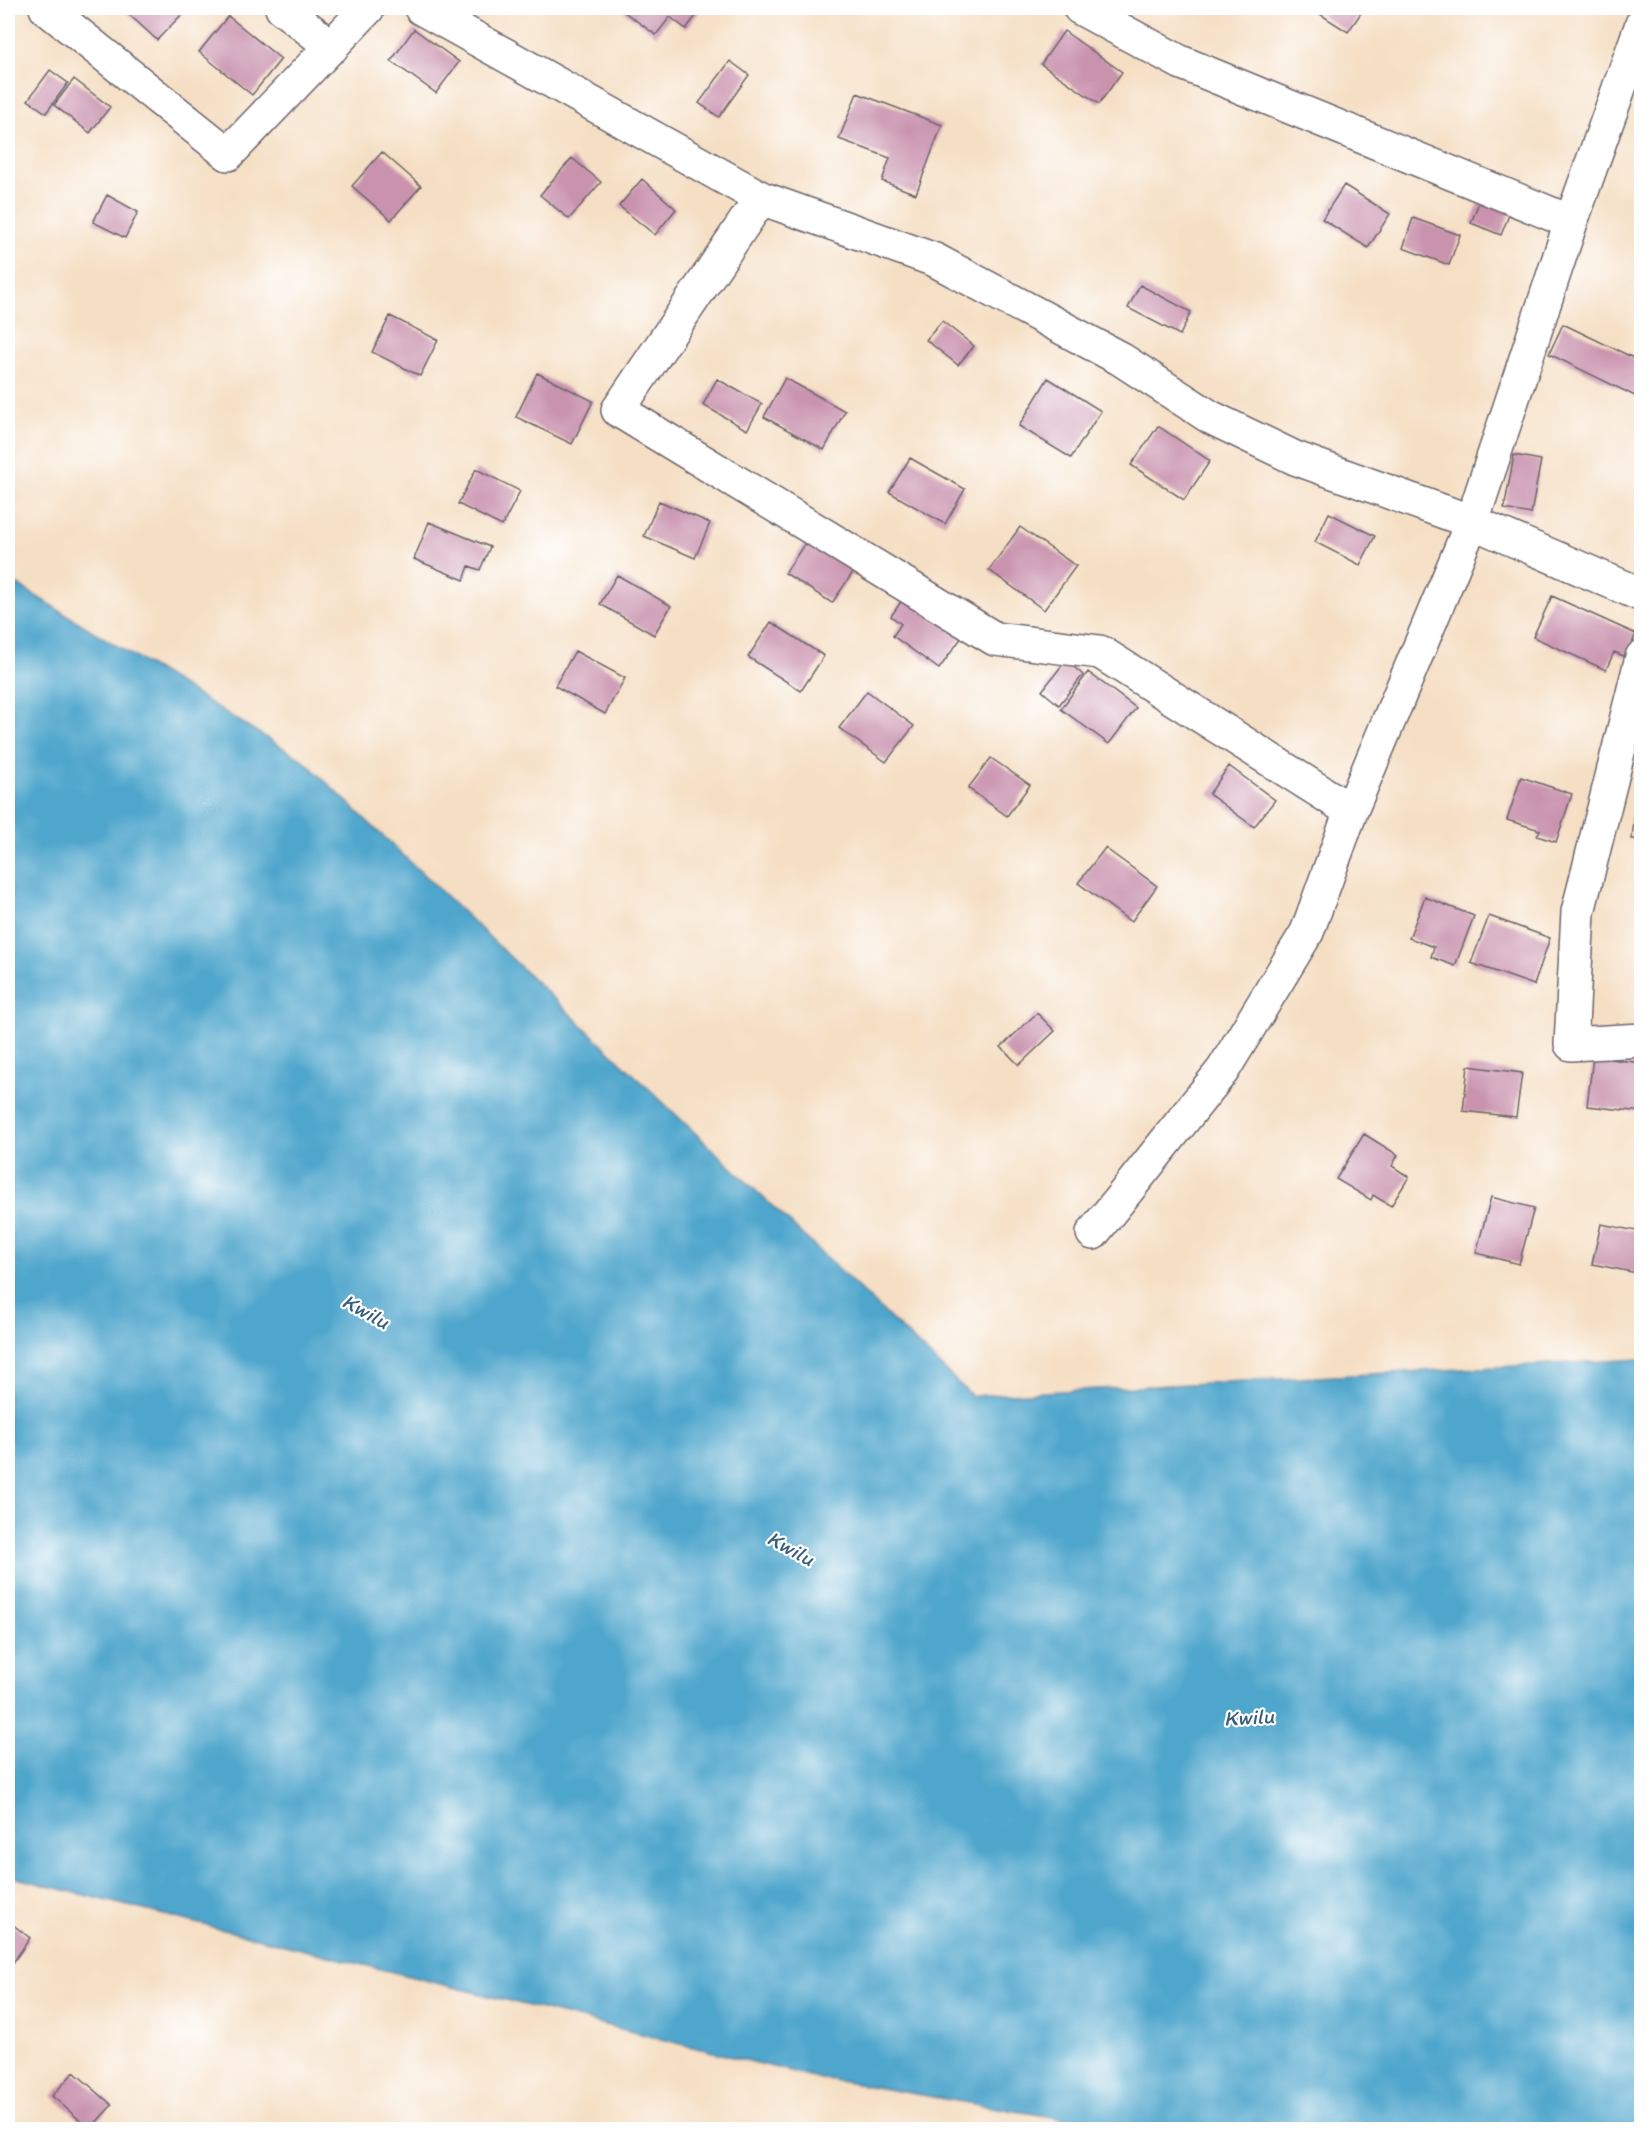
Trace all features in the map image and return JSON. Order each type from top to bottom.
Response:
[{"type":"street","points":[[46,8],[228,154],[368,8]]},
{"type":"street","points":[[282,8],[332,47]]},
{"type":"street","points":[[421,8],[761,198],[935,260],[1119,358],[1210,417],[1295,458],[1473,522],[1641,595]]},
{"type":"street","points":[[1080,8],[1180,62],[1571,222]]},
{"type":"street","points":[[1093,1233],[1229,1060],[1307,932],[1351,811],[1473,522],[1571,222],[1641,24]]},
{"type":"street","points":[[761,198],[618,410],[995,639],[1100,652],[1351,811]]},
{"type":"street","points":[[1641,657],[1578,912],[1571,1044],[1641,1040]]},
{"type":"water","name":"Kwilu","points":[[8,579],[303,760],[972,1396],[1641,1359],[1641,2129],[1123,2129],[809,2076],[8,1876]]},
{"type":"building","points":[[122,8],[188,8],[157,40]]},
{"type":"building","points":[[619,8],[702,8],[686,29],[670,17],[656,35]]},
{"type":"building","points":[[1317,8],[1360,8],[1363,10],[1348,32],[1315,11]]},
{"type":"building","points":[[228,16],[281,59],[252,95],[199,52]]},
{"type":"building","points":[[414,29],[459,62],[436,93],[391,61]]},
{"type":"building","points":[[1064,31],[1122,72],[1099,104],[1041,64]]},
{"type":"building","points":[[730,61],[749,75],[719,117],[699,103]]},
{"type":"building","points":[[50,70],[68,83],[46,113],[28,100]]},
{"type":"building","points":[[74,79],[110,107],[90,133],[54,105]]},
{"type":"building","points":[[857,93],[942,125],[916,194],[882,181],[890,158],[839,139]]},
{"type":"building","points":[[382,152],[421,186],[391,220],[352,186]]},
{"type":"building","points":[[572,158],[601,182],[569,219],[540,195]]},
{"type":"building","points":[[642,179],[676,209],[655,235],[619,206]]},
{"type":"building","points":[[1344,185],[1390,214],[1368,248],[1322,219]]},
{"type":"building","points":[[107,195],[138,212],[125,238],[93,222]]},
{"type":"building","points":[[1481,197],[1511,210],[1501,235],[1471,223]]},
{"type":"building","points":[[1413,218],[1460,235],[1449,265],[1403,248]]},
{"type":"building","points":[[1140,285],[1191,312],[1180,335],[1128,308]]},
{"type":"building","points":[[390,316],[438,340],[420,376],[372,352]]},
{"type":"building","points":[[942,321],[974,346],[958,365],[926,340]]},
{"type":"building","points":[[1563,324],[1642,362],[1642,387],[1637,397],[1549,354]]},
{"type":"building","points":[[537,373],[593,401],[572,444],[516,417]]},
{"type":"building","points":[[785,378],[845,411],[824,450],[764,417]]},
{"type":"building","points":[[1048,378],[1101,411],[1071,458],[1019,426]]},
{"type":"building","points":[[717,379],[762,404],[747,430],[703,405]]},
{"type":"building","points":[[1158,426],[1210,461],[1184,500],[1131,465]]},
{"type":"building","points":[[1514,455],[1541,460],[1531,514],[1504,509]]},
{"type":"building","points":[[910,458],[965,489],[945,524],[889,492]]},
{"type":"building","points":[[476,469],[520,491],[502,526],[458,504]]},
{"type":"building","points":[[659,501],[710,523],[695,558],[644,536]]},
{"type":"building","points":[[1329,513],[1375,536],[1360,565],[1315,542]]},
{"type":"building","points":[[429,522],[490,547],[480,570],[469,566],[464,580],[414,559]]},
{"type":"building","points":[[1020,527],[1076,566],[1044,610],[989,570]]},
{"type":"building","points":[[807,540],[854,571],[832,603],[785,573]]},
{"type":"building","points":[[617,575],[671,606],[654,635],[600,604]]},
{"type":"building","points":[[905,596],[962,637],[939,669],[893,636],[901,624],[891,616]]},
{"type":"building","points":[[1552,596],[1636,634],[1626,657],[1614,652],[1606,670],[1533,637]]},
{"type":"building","points":[[771,622],[824,656],[801,691],[748,657]]},
{"type":"building","points":[[575,651],[625,678],[605,714],[555,686]]},
{"type":"building","points":[[1066,660],[1083,675],[1059,705],[1042,691]]},
{"type":"building","points":[[1088,672],[1136,708],[1109,744],[1061,709]]},
{"type":"building","points":[[867,691],[914,726],[886,762],[839,728]]},
{"type":"building","points":[[991,758],[1030,785],[1007,816],[968,788]]},
{"type":"building","points":[[1229,766],[1275,800],[1254,827],[1209,794]]},
{"type":"building","points":[[1521,777],[1572,794],[1556,842],[1537,836],[1540,830],[1507,820]]},
{"type":"building","points":[[1637,792],[1642,792],[1642,840],[1632,839]]},
{"type":"building","points":[[1105,848],[1157,886],[1131,922],[1078,883]]},
{"type":"building","points":[[1425,897],[1474,916],[1455,966],[1431,957],[1434,947],[1409,938]]},
{"type":"building","points":[[1489,916],[1550,938],[1534,985],[1471,963]]},
{"type":"building","points":[[1037,1013],[1055,1031],[1019,1065],[1001,1047]]},
{"type":"building","points":[[1593,1057],[1642,1063],[1642,1112],[1587,1106]]},
{"type":"building","points":[[1468,1066],[1522,1073],[1516,1117],[1463,1111]]},
{"type":"building","points":[[1364,1134],[1398,1155],[1392,1166],[1409,1177],[1391,1206],[1373,1195],[1371,1200],[1336,1179]]},
{"type":"building","points":[[1491,1197],[1534,1208],[1519,1264],[1476,1253]]},
{"type":"building","points":[[1601,1224],[1642,1232],[1642,1274],[1592,1264]]},
{"type":"building","points":[[8,1921],[30,1938],[8,1970]]},
{"type":"building","points":[[74,2072],[112,2105],[90,2129],[52,2096]]}]
